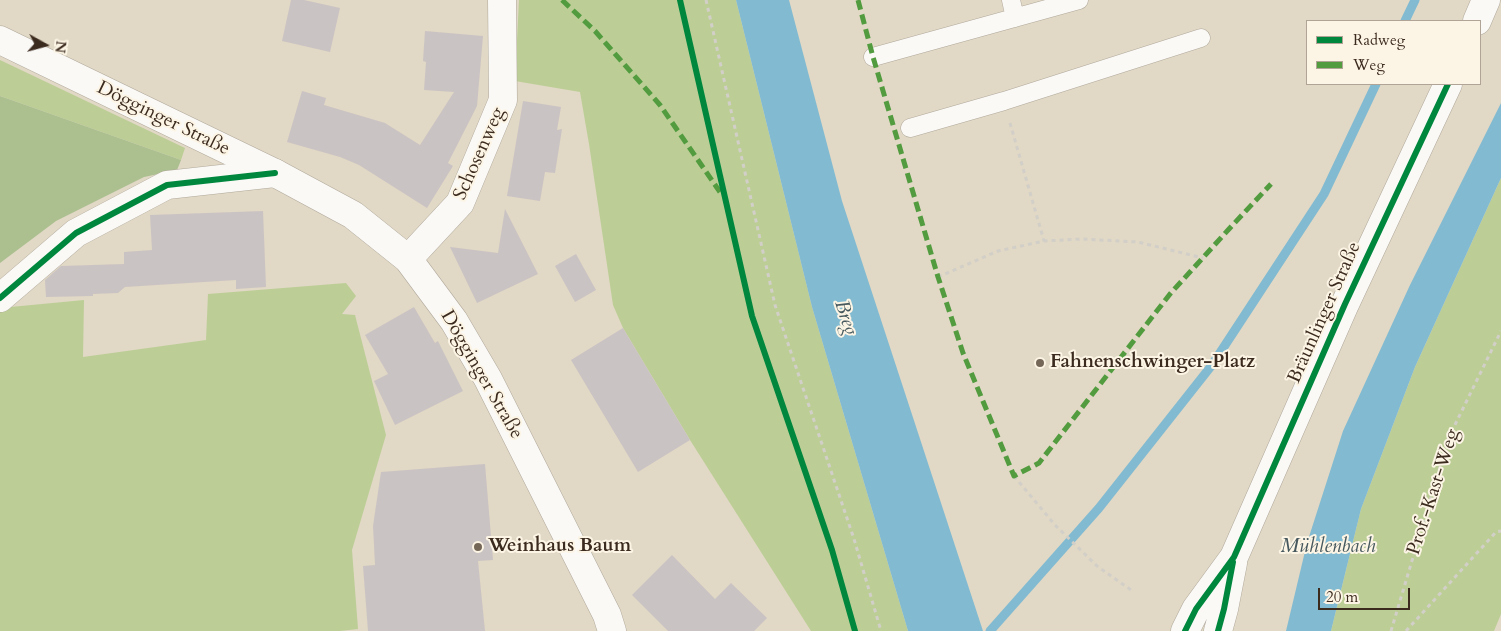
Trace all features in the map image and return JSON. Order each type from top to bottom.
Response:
[{"type":"main road","name":"Schosenweg","points":[[408,259],[460,203],[503,100],[502,0]]},
{"type":"main road","points":[[1477,20],[1486,0]]},
{"type":"main road","name":"Dögginger Straße","points":[[0,40],[274,173],[353,215],[408,259],[454,321],[488,379],[613,626]]},
{"type":"main road","name":"Bräunlinger Straße","points":[[1185,631],[1196,609],[1234,557],[1345,304],[1448,85]]},
{"type":"main road","points":[[0,298],[76,233],[167,185],[274,173]]},
{"type":"main road","name":"Bräunlinger Straße","points":[[1218,631],[1234,557]]},
{"type":"lane","points":[[1011,0],[1015,18]]},
{"type":"lane","points":[[872,57],[1078,0]]},
{"type":"lane","points":[[910,128],[1201,38]]},
{"type":"path","points":[[706,0],[775,305],[854,539],[881,631]]},
{"type":"path","points":[[1004,100],[1044,241]]},
{"type":"path","points":[[938,276],[998,251],[1044,241],[1082,238],[1138,242],[1202,258]]},
{"type":"path","points":[[1014,476],[1055,525],[1097,566],[1131,590]]},
{"type":"path","points":[[1406,631],[1496,532],[1501,531]]},
{"type":"green space","points":[[519,0],[736,0],[812,307],[908,631],[811,631],[690,440],[623,328],[613,305],[580,92],[515,81]]},
{"type":"green space","points":[[0,60],[185,148],[181,160],[0,96]]},
{"type":"green space","points":[[0,96],[181,160],[177,170],[144,177],[56,221],[0,263]]},
{"type":"green space","points":[[1501,178],[1501,614],[1494,631],[1331,631],[1361,509],[1415,367]]},
{"type":"green space","points":[[346,283],[356,296],[342,314],[355,315],[386,435],[352,550],[358,629],[340,631],[0,631],[0,308],[84,300],[83,357],[206,340],[208,294]]},
{"type":"water","name":"Breg","points":[[736,0],[789,0],[842,201],[983,631],[908,631],[812,307]]},
{"type":"water","name":"Mühlenbach","points":[[1501,103],[1501,178],[1415,367],[1361,509],[1331,631],[1286,631],[1307,543],[1343,431],[1410,285]]},
{"type":"building","points":[[291,0],[304,0],[340,8],[330,52],[282,41]]},
{"type":"building","points":[[425,31],[483,36],[477,106],[448,163],[453,166],[427,208],[359,165],[340,157],[287,142],[302,91],[326,98],[324,105],[385,123],[420,145],[454,92],[424,90],[426,62],[423,61]]},
{"type":"building","points":[[523,101],[561,107],[557,130],[562,129],[555,173],[545,172],[540,201],[507,196]]},
{"type":"building","points":[[505,209],[538,274],[477,303],[450,247],[498,253]]},
{"type":"building","points":[[263,211],[266,287],[236,289],[236,280],[125,287],[118,293],[93,294],[93,296],[46,297],[45,280],[61,266],[124,264],[124,252],[152,250],[150,215]]},
{"type":"building","points":[[576,254],[596,290],[575,302],[555,266]]},
{"type":"building","points":[[414,307],[435,343],[438,341],[463,391],[395,425],[374,381],[388,374],[365,335]]},
{"type":"building","points":[[623,328],[690,440],[638,472],[571,360]]},
{"type":"building","points":[[485,464],[493,560],[478,561],[485,631],[368,631],[363,566],[375,565],[373,526],[381,472]]},
{"type":"building","points":[[672,555],[715,599],[731,583],[767,618],[754,631],[668,631],[632,595]]},
{"type":"waterway","points":[[1405,20],[1415,0]]},
{"type":"waterway","points":[[990,631],[1099,508],[1212,365],[1324,194],[1376,85]]},
{"type":"marked path","points":[[562,0],[595,31],[660,105],[720,192]]},
{"type":"marked path","points":[[858,0],[938,277],[963,353],[1014,476],[1039,463],[1170,294],[1271,184]]},
{"type":"cycle path","points":[[680,0],[752,316],[832,550],[855,631]]},
{"type":"cycle path","points":[[1185,631],[1196,609],[1234,557],[1345,304],[1448,85]]},
{"type":"cycle path","points":[[0,298],[76,233],[167,185],[275,173]]},
{"type":"cycle path","points":[[1218,631],[1233,562]]},
{"type":"place","name":"Fahnenschwinger-Platz","points":[[1040,363]]},
{"type":"place","name":"Weinhaus Baum","points":[[478,547]]}]
